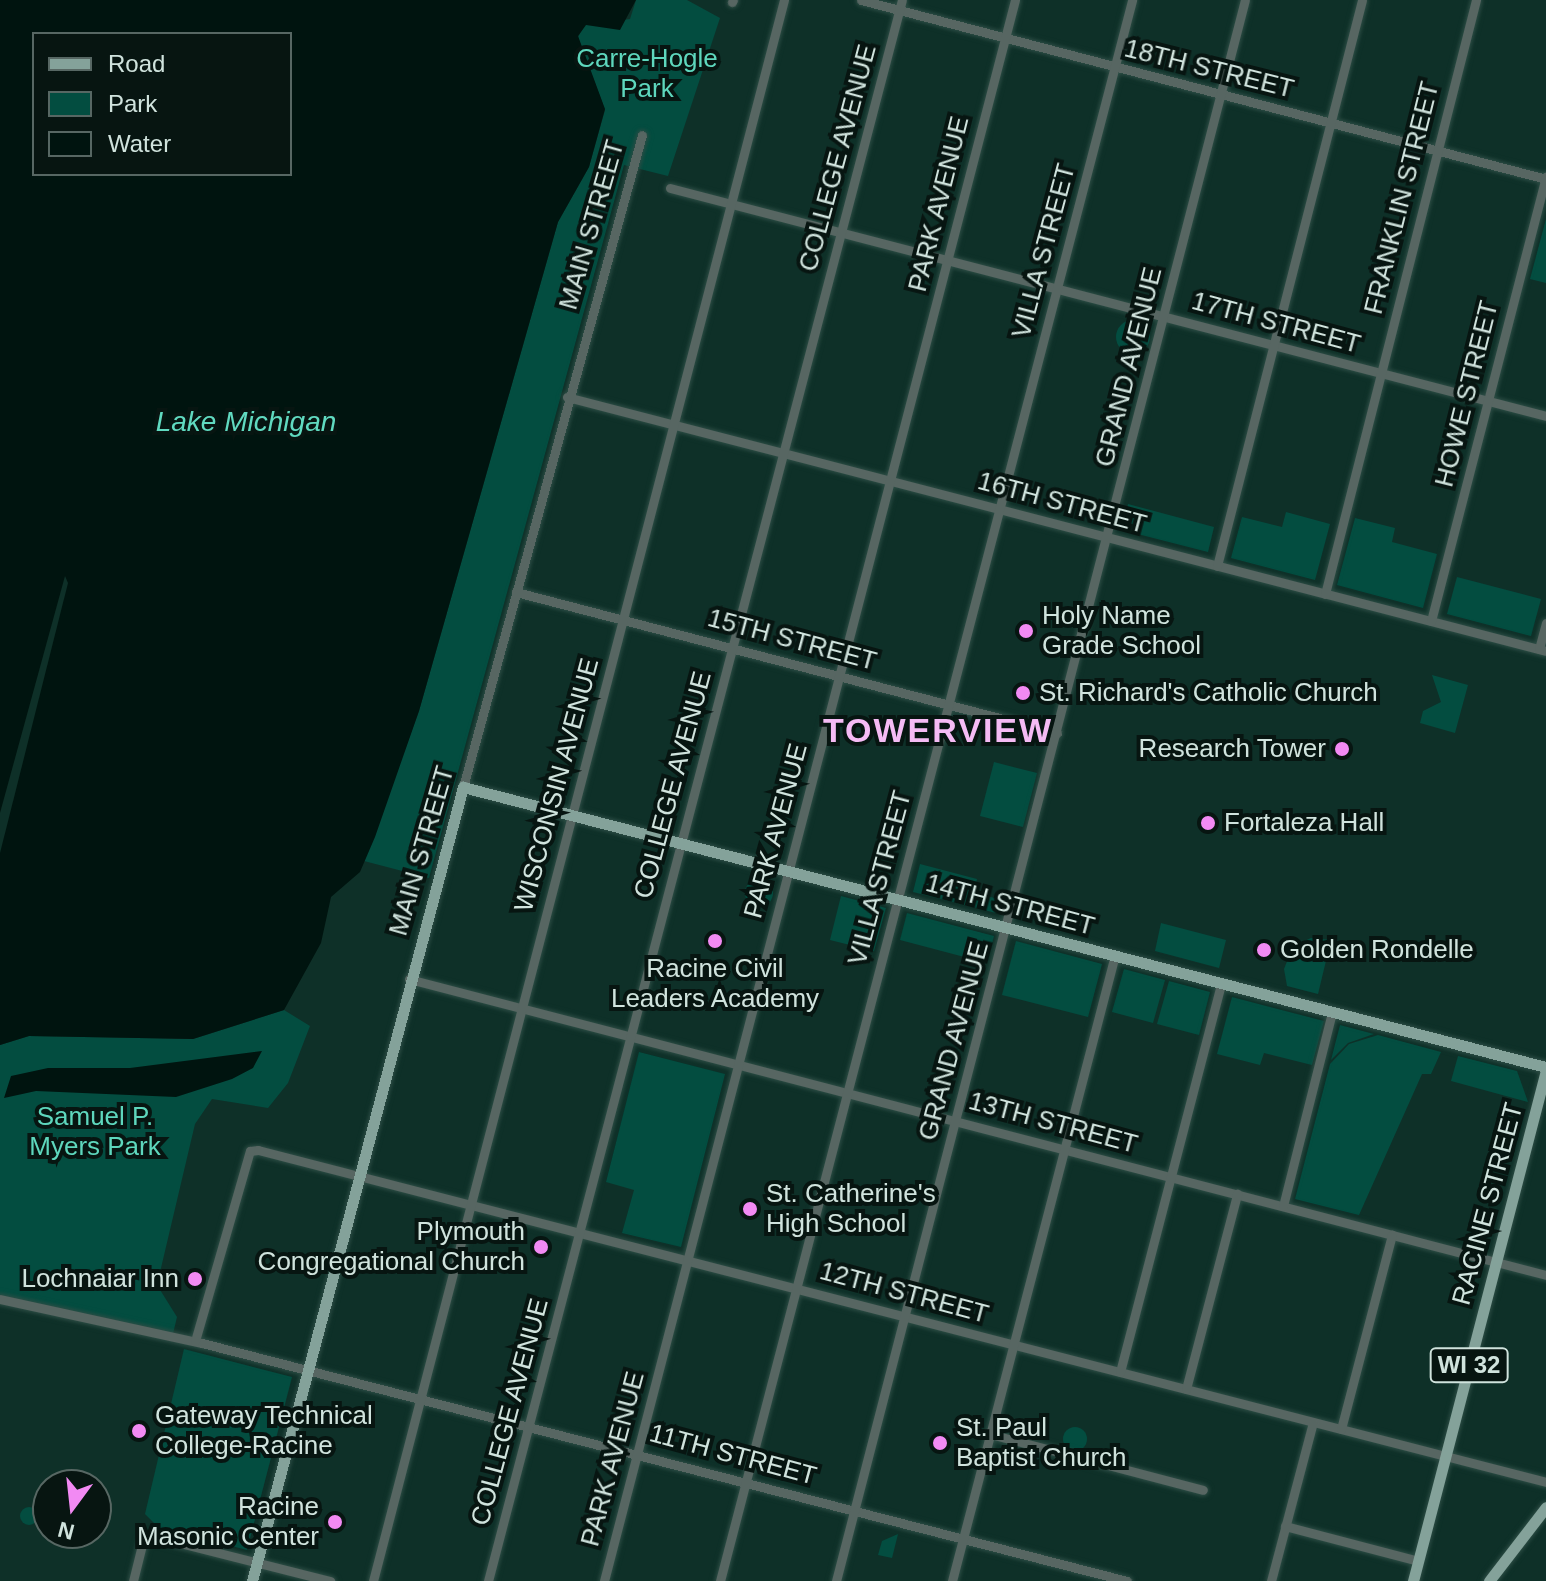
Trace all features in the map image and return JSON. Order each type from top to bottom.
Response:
[{"type":"main road","name":"14TH STREET","points":[[463,787],[1546,1068]]},
{"type":"main road","name":"MAIN STREET","points":[[252,1581],[409,979],[463,787]]},
{"type":"main road","name":"RACINE STREET","points":[[1413,1581],[1546,1068]]},
{"type":"main road","points":[[1489,1581],[1546,1507]]},
{"type":"street","name":"WISCONSIN AVENUE","points":[[373,1581],[784,0]]},
{"type":"street","name":"18TH STREET","points":[[861,0],[901,5],[1115,68],[1546,178]]},
{"type":"street","name":"PARK AVENUE","points":[[604,1581],[1015,0]]},
{"type":"street","name":"VILLA STREET","points":[[720,1581],[1132,0]]},
{"type":"street","name":"GRAND AVENUE","points":[[836,1581],[1245,0]]},
{"type":"street","points":[[1217,566],[1362,0]]},
{"type":"street","name":"FRANKLIN STREET","points":[[1325,594],[1476,0]]},
{"type":"street","name":"COLLEGE AVENUE","points":[[488,1581],[901,5]]},
{"type":"street","name":"MAIN STREET","points":[[463,787],[567,397],[642,135]]},
{"type":"street","name":"HOWE STREET","points":[[1431,621],[1546,178]]},
{"type":"street","name":"17TH STREET","points":[[670,188],[1546,416]]},
{"type":"street","name":"16TH STREET","points":[[567,397],[1543,650]]},
{"type":"street","name":"15TH STREET","points":[[516,592],[1057,733]]},
{"type":"street","points":[[1543,650],[1546,623]]},
{"type":"street","points":[[952,1581],[1115,955]]},
{"type":"street","name":"13TH STREET","points":[[409,979],[1546,1275]]},
{"type":"street","points":[[1120,1372],[1221,983]]},
{"type":"street","points":[[1283,1206],[1332,1012]]},
{"type":"street","name":"12TH STREET","points":[[195,1341],[250,1151],[471,1203],[1546,1482]]},
{"type":"street","points":[[1186,1389],[1237,1194]]},
{"type":"street","points":[[1341,1429],[1392,1235]]},
{"type":"street","name":"11TH STREET","points":[[0,1299],[195,1341],[638,1452],[1127,1581]]},
{"type":"street","points":[[1271,1581],[1313,1422]]},
{"type":"street","points":[[990,1434],[1203,1490]]},
{"type":"street","points":[[1285,1526],[1418,1561]]},
{"type":"street","points":[[133,1581],[147,1537],[330,1581]]},
{"type":"green space","name":"Carre-Hogle Park","points":[[636,0],[687,0],[720,18],[668,176],[624,165],[429,878],[364,861],[419,711],[558,222],[589,167],[605,110],[578,37],[585,25],[630,19]]},
{"type":"green space","points":[[1546,219],[1546,283],[1530,279]]},
{"type":"green space","points":[[1133,320],[1145,325],[1150,337],[1145,349],[1133,354],[1121,349],[1116,337],[1121,325]]},
{"type":"green space","points":[[1128,504],[1214,527],[1208,552],[1122,530]]},
{"type":"green space","points":[[1286,512],[1330,524],[1315,580],[1231,558],[1242,517],[1282,527]]},
{"type":"green space","points":[[1355,518],[1395,528],[1392,542],[1437,554],[1423,608],[1337,585]]},
{"type":"green space","points":[[1457,577],[1541,599],[1531,636],[1447,614]]},
{"type":"green space","points":[[1432,675],[1468,685],[1455,733],[1420,723],[1423,711],[1441,702]]},
{"type":"green space","points":[[994,762],[1037,773],[1023,827],[980,816]]},
{"type":"green space","points":[[920,864],[977,879],[974,893],[1003,900],[1000,914],[913,892]]},
{"type":"green space","points":[[759,879],[769,883],[773,893],[769,903],[759,907],[749,903],[745,893],[749,883]]},
{"type":"green space","points":[[841,896],[886,908],[874,951],[830,940]]},
{"type":"green space","points":[[907,913],[994,936],[987,963],[900,940]]},
{"type":"green space","points":[[1161,923],[1226,940],[1219,968],[1155,951]]},
{"type":"green space","points":[[1311,938],[1331,940],[1318,994],[1287,986],[1284,969],[1293,946]]},
{"type":"green space","points":[[1016,941],[1102,964],[1088,1017],[1002,995]]},
{"type":"green space","points":[[1124,969],[1165,980],[1153,1023],[1112,1012]]},
{"type":"green space","points":[[1169,981],[1210,992],[1199,1035],[1157,1024]]},
{"type":"green space","points":[[1232,997],[1324,1021],[1312,1065],[1264,1053],[1260,1065],[1217,1054]]},
{"type":"green space","name":"Samuel P. Myers Park","points":[[284,1010],[310,1026],[288,1083],[268,1108],[212,1099],[195,1124],[157,1285],[177,1317],[172,1338],[0,1299],[0,1045],[29,1036],[193,1039]]},
{"type":"green space","points":[[1340,1025],[1374,1034],[1348,1043],[1331,1060]]},
{"type":"green space","points":[[1378,1035],[1441,1052],[1431,1074],[1422,1074],[1359,1215],[1295,1199],[1330,1064],[1349,1044]]},
{"type":"green space","points":[[639,1052],[725,1074],[681,1247],[622,1233],[634,1190],[606,1182]]},
{"type":"green space","points":[[1458,1056],[1517,1071],[1528,1102],[1451,1081]]},
{"type":"green space","points":[[184,1349],[292,1377],[247,1550],[158,1527],[145,1514]]},
{"type":"green space","points":[[1075,1427],[1084,1430],[1087,1439],[1084,1448],[1075,1451],[1066,1448],[1063,1439],[1066,1430]]},
{"type":"green space","points":[[32,1507],[32,1525],[25,1525],[20,1520],[20,1512]]},
{"type":"green space","points":[[898,1534],[892,1558],[878,1555],[882,1541]]},
{"type":"water","name":"Lake Michigan","points":[[0,0],[636,0],[620,30],[586,25],[578,36],[605,109],[589,167],[558,222],[419,711],[375,837],[360,872],[331,897],[321,943],[284,1010],[193,1039],[29,1036],[0,1045]]},
{"type":"water","points":[[262,1051],[253,1068],[232,1079],[176,1097],[36,1091],[4,1098],[11,1076],[48,1068],[130,1068]]},
{"type":"pier","points":[[65,576],[68,583],[0,853],[0,813]]},
{"type":"place","name":"Holy Name Grade School","points":[[1026,631]]},
{"type":"place","name":"St. Richard's Catholic Church","points":[[1023,693]]},
{"type":"place","name":"Research Tower","points":[[1342,749]]},
{"type":"place","name":"Fortaleza Hall","points":[[1208,823]]},
{"type":"place","name":"Racine Civil Leaders Academy","points":[[715,941]]},
{"type":"place","name":"Golden Rondelle","points":[[1264,950]]},
{"type":"place","name":"St. Catherine's High School","points":[[750,1209]]},
{"type":"place","name":"Plymouth Congregational Church","points":[[541,1247]]},
{"type":"place","name":"Lochnaiar Inn","points":[[195,1279]]},
{"type":"place","name":"Gateway Technical College-Racine","points":[[139,1431]]},
{"type":"place","name":"St. Paul Baptist Church","points":[[940,1443]]},
{"type":"place","name":"Racine Masonic Center","points":[[335,1522]]},
{"type":"district","name":"TOWERVIEW","points":[[938,731]]}]
